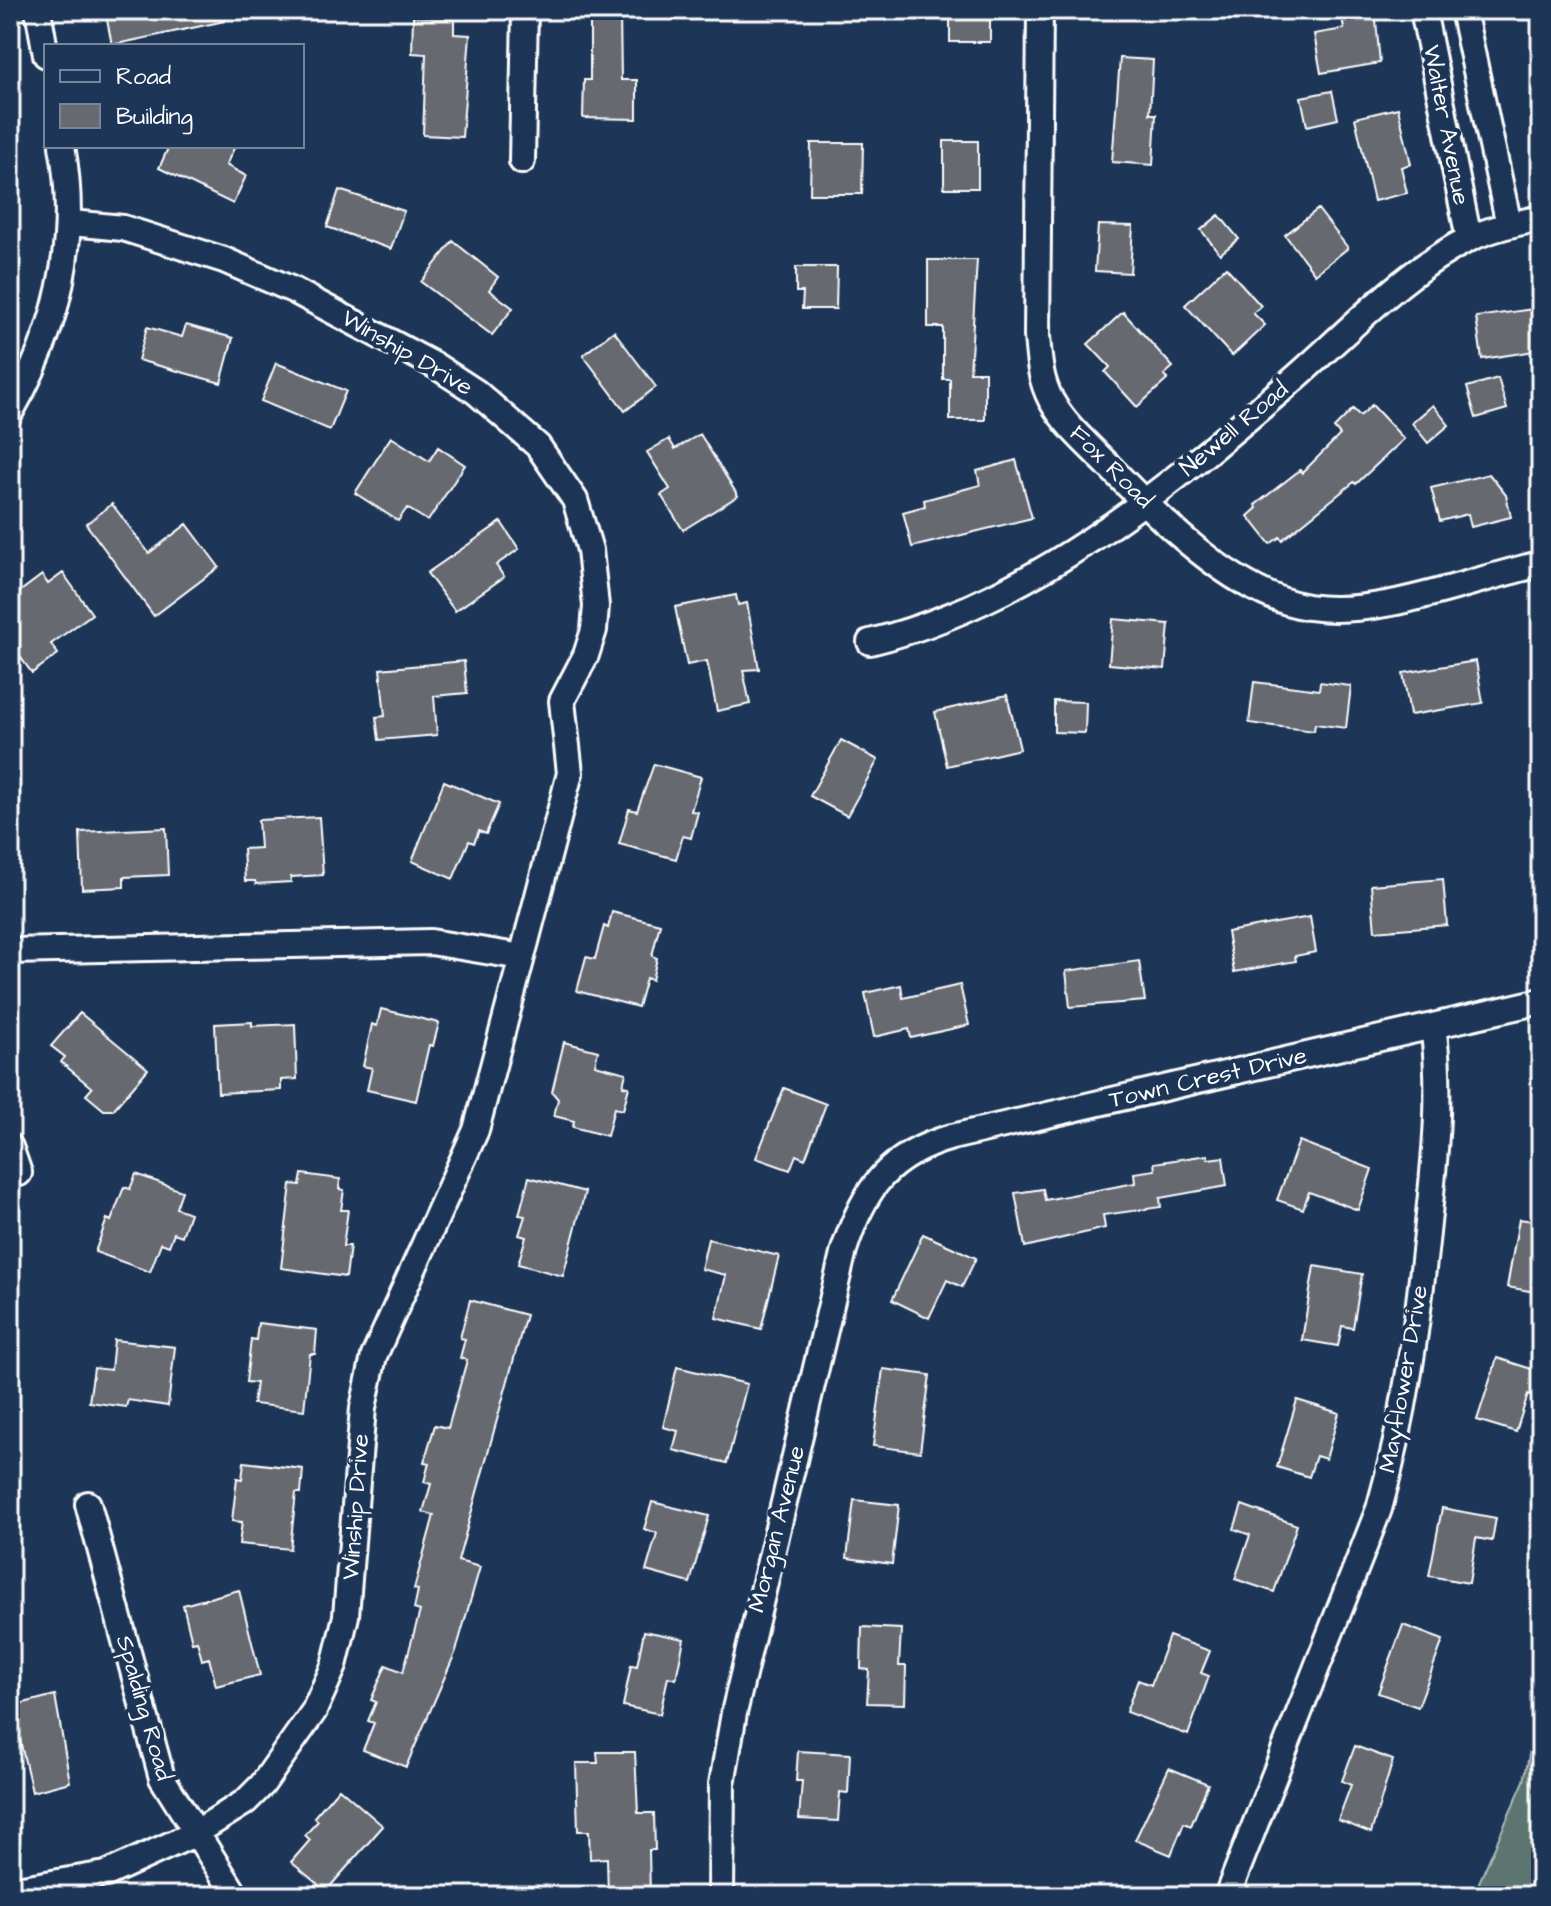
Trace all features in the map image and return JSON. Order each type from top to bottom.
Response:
[{"type":"street","points":[[38,10],[44,44]]},
{"type":"street","points":[[522,161],[525,10]]},
{"type":"street","name":"Fox Road","points":[[1040,10],[1037,295],[1041,375],[1068,425],[1145,504],[1224,569],[1279,599],[1308,607],[1343,608],[1389,602],[1541,564]]},
{"type":"street","name":"Walter Avenue","points":[[1423,10],[1469,239]]},
{"type":"street","name":"Walter Avenue","points":[[1463,10],[1509,225]]},
{"type":"street","points":[[10,413],[40,351],[54,309],[71,223],[62,148]]},
{"type":"street","name":"Newell Road","points":[[870,642],[930,625],[1008,589],[1145,504],[1387,297],[1469,239],[1541,218]]},
{"type":"street","name":"Winship Drive","points":[[10,1890],[106,1874],[194,1834],[245,1802],[298,1738],[334,1666],[350,1589],[361,1424],[374,1356],[405,1282],[463,1165],[476,1130],[570,773],[570,748],[562,701],[586,655],[594,630],[596,606],[590,550],[575,500],[538,446],[476,392],[423,358],[293,290],[224,260],[123,228],[71,223]]},
{"type":"street","points":[[10,951],[421,942],[522,957]]},
{"type":"street","name":"Town Crest Drive","points":[[883,1174],[916,1149],[943,1140],[1541,1001]]},
{"type":"street","name":"Mayflower Drive","points":[[1227,1896],[1379,1509],[1392,1463],[1416,1331],[1430,1208],[1439,1095],[1433,1026]]},
{"type":"street","points":[[10,1147],[19,1173]]},
{"type":"street","name":"Morgan Avenue","points":[[721,1896],[722,1784],[734,1713],[844,1250],[865,1198],[883,1174]]},
{"type":"street","name":"Spalding Road","points":[[88,1504],[166,1788],[236,1896]]},
{"type":"green space","points":[[1541,1693],[1541,1896],[1473,1896],[1524,1781]]},
{"type":"building","points":[[105,10],[224,10],[225,21],[112,44]]},
{"type":"building","points":[[590,10],[620,10],[621,80],[637,80],[637,119],[583,118],[584,80],[590,80]]},
{"type":"building","points":[[950,10],[990,10],[990,42],[950,42]]},
{"type":"building","points":[[1341,10],[1375,10],[1380,63],[1321,73],[1314,34],[1344,29]]},
{"type":"building","points":[[413,16],[454,18],[454,34],[470,35],[462,137],[423,135],[426,54],[412,53]]},
{"type":"building","points":[[1120,58],[1153,60],[1150,114],[1156,114],[1153,165],[1112,162]]},
{"type":"building","points":[[1332,91],[1338,119],[1307,126],[1301,97]]},
{"type":"building","points":[[1398,108],[1411,164],[1401,167],[1407,193],[1374,201],[1355,118]]},
{"type":"building","points":[[944,141],[978,141],[978,188],[944,188]]},
{"type":"building","points":[[811,143],[863,143],[862,194],[810,194]]},
{"type":"building","points":[[168,148],[234,148],[226,165],[246,176],[233,204],[159,168]]},
{"type":"building","points":[[339,190],[404,211],[391,249],[327,227]]},
{"type":"building","points":[[1318,209],[1348,248],[1315,274],[1285,235]]},
{"type":"building","points":[[1219,215],[1239,239],[1220,254],[1201,230]]},
{"type":"building","points":[[1098,225],[1133,226],[1130,273],[1095,271]]},
{"type":"building","points":[[453,241],[498,277],[489,290],[513,308],[492,335],[421,282]]},
{"type":"building","points":[[928,260],[977,260],[970,372],[985,372],[985,420],[950,420],[950,379],[943,379],[943,327],[928,327]]},
{"type":"building","points":[[796,267],[837,267],[836,309],[802,309],[803,292],[796,292]]},
{"type":"building","points":[[1226,267],[1261,306],[1253,313],[1265,325],[1232,356],[1185,305]]},
{"type":"building","points":[[1541,308],[1541,350],[1482,359],[1476,317]]},
{"type":"building","points":[[1123,312],[1173,367],[1164,375],[1168,379],[1137,407],[1105,372],[1110,367],[1088,344]]},
{"type":"building","points":[[186,325],[233,338],[221,383],[138,360],[147,327],[182,337]]},
{"type":"building","points":[[614,331],[656,387],[625,411],[583,355]]},
{"type":"building","points":[[276,363],[346,391],[330,430],[261,401]]},
{"type":"building","points":[[1498,378],[1507,409],[1476,418],[1467,387]]},
{"type":"building","points":[[1372,405],[1404,439],[1356,484],[1354,482],[1282,540],[1280,537],[1270,544],[1248,516],[1257,508],[1255,505],[1300,470],[1302,473],[1340,435],[1334,428],[1353,409],[1360,416]]},
{"type":"building","points":[[1433,405],[1449,425],[1428,443],[1412,423]]},
{"type":"building","points":[[700,434],[738,496],[683,530],[661,495],[670,489],[647,452],[669,439],[675,449]]},
{"type":"building","points":[[391,437],[429,461],[438,447],[465,465],[428,521],[407,508],[398,521],[355,493]]},
{"type":"building","points":[[1016,460],[1032,518],[912,547],[903,512],[925,506],[924,500],[980,485],[977,471]]},
{"type":"building","points":[[1489,474],[1506,495],[1511,517],[1471,527],[1468,514],[1440,521],[1431,488]]},
{"type":"building","points":[[112,504],[149,553],[187,524],[219,567],[154,616],[86,524]]},
{"type":"building","points":[[501,522],[519,549],[496,565],[504,577],[455,611],[427,573]]},
{"type":"building","points":[[63,573],[92,614],[51,644],[58,654],[32,673],[10,643],[10,599],[42,575],[48,584]]},
{"type":"building","points":[[736,595],[738,605],[747,603],[759,669],[743,670],[750,704],[717,711],[707,661],[687,665],[675,607]]},
{"type":"building","points":[[1113,619],[1169,624],[1165,669],[1109,664]]},
{"type":"building","points":[[464,661],[467,693],[434,696],[437,735],[379,740],[376,717],[385,716],[380,669]]},
{"type":"building","points":[[1476,661],[1483,703],[1410,715],[1403,673]]},
{"type":"building","points":[[1254,682],[1319,690],[1320,682],[1351,686],[1346,728],[1315,724],[1314,731],[1249,723]]},
{"type":"building","points":[[1007,695],[1020,749],[947,766],[935,712]]},
{"type":"building","points":[[1054,701],[1086,702],[1085,733],[1054,732]]},
{"type":"building","points":[[841,740],[878,760],[847,816],[810,796]]},
{"type":"building","points":[[654,764],[701,777],[691,811],[698,812],[691,838],[683,836],[676,859],[619,844],[629,809],[637,811]]},
{"type":"building","points":[[444,781],[499,804],[486,834],[479,831],[474,843],[469,841],[453,879],[412,861]]},
{"type":"building","points":[[319,817],[323,875],[291,877],[291,882],[256,884],[255,881],[245,881],[243,849],[260,848],[258,820]]},
{"type":"building","points":[[166,828],[168,875],[124,877],[124,887],[82,889],[80,832]]},
{"type":"building","points":[[1443,879],[1447,925],[1375,931],[1371,885]]},
{"type":"building","points":[[612,912],[660,924],[652,956],[657,958],[652,980],[646,978],[638,1007],[577,991],[586,957],[595,959],[604,926],[608,928]]},
{"type":"building","points":[[1310,917],[1316,952],[1295,956],[1296,961],[1234,972],[1227,932]]},
{"type":"building","points":[[1139,961],[1145,1001],[1070,1007],[1066,971]]},
{"type":"building","points":[[901,985],[903,998],[960,985],[969,1025],[911,1038],[909,1029],[874,1037],[865,993]]},
{"type":"building","points":[[381,1009],[439,1023],[433,1046],[429,1045],[416,1101],[367,1090],[372,1068],[363,1066],[372,1024],[377,1026]]},
{"type":"building","points":[[80,1013],[148,1069],[113,1110],[104,1110],[86,1095],[92,1088],[61,1062],[65,1057],[51,1046]]},
{"type":"building","points":[[252,1022],[252,1026],[295,1024],[297,1079],[281,1080],[281,1090],[218,1093],[215,1024]]},
{"type":"building","points":[[564,1042],[598,1051],[595,1065],[626,1073],[623,1086],[629,1087],[623,1110],[614,1108],[607,1136],[573,1127],[574,1121],[554,1116],[558,1099],[552,1092]]},
{"type":"building","points":[[784,1088],[826,1104],[805,1159],[796,1155],[790,1170],[756,1158]]},
{"type":"building","points":[[1299,1141],[1372,1169],[1358,1210],[1309,1192],[1303,1209],[1277,1200]]},
{"type":"building","points":[[1208,1155],[1208,1159],[1223,1157],[1227,1186],[1160,1198],[1161,1207],[1103,1215],[1105,1228],[1025,1247],[1015,1193],[1043,1189],[1045,1200],[1135,1183],[1134,1173],[1155,1170],[1154,1163]]},
{"type":"building","points":[[136,1174],[182,1191],[176,1208],[190,1213],[182,1236],[174,1233],[169,1246],[161,1243],[150,1272],[95,1252],[107,1219],[111,1221],[124,1187],[130,1189]]},
{"type":"building","points":[[302,1174],[340,1179],[339,1189],[344,1190],[341,1210],[348,1210],[343,1246],[350,1246],[346,1277],[281,1268],[291,1184],[300,1185]]},
{"type":"building","points":[[529,1177],[585,1192],[563,1276],[518,1264],[526,1237],[519,1235],[525,1216],[519,1215]]},
{"type":"building","points":[[1519,1219],[1541,1222],[1541,1293],[1507,1287]]},
{"type":"building","points":[[923,1234],[976,1258],[962,1287],[947,1280],[929,1318],[892,1300]]},
{"type":"building","points":[[708,1239],[779,1256],[761,1329],[716,1318],[726,1275],[701,1269]]},
{"type":"building","points":[[1314,1266],[1362,1274],[1353,1328],[1342,1326],[1338,1346],[1302,1340]]},
{"type":"building","points":[[470,1300],[526,1315],[458,1561],[480,1567],[456,1651],[406,1767],[363,1750],[374,1723],[368,1721],[376,1702],[371,1700],[386,1665],[403,1672],[420,1611],[414,1609],[418,1590],[414,1589],[434,1515],[423,1512],[431,1484],[424,1482],[429,1463],[424,1462],[435,1425],[448,1428],[467,1360],[460,1358],[465,1339],[460,1338]]},
{"type":"building","points":[[258,1323],[317,1330],[315,1354],[310,1354],[304,1410],[253,1404],[256,1383],[246,1382],[251,1339],[256,1340]]},
{"type":"building","points":[[114,1340],[175,1347],[168,1406],[128,1400],[126,1407],[89,1402],[94,1368],[111,1370]]},
{"type":"building","points":[[1497,1358],[1541,1372],[1541,1399],[1528,1394],[1516,1432],[1477,1420]]},
{"type":"building","points":[[677,1367],[747,1384],[727,1463],[673,1450],[678,1431],[663,1427]]},
{"type":"building","points":[[883,1369],[930,1375],[920,1452],[873,1446]]},
{"type":"building","points":[[1297,1400],[1339,1413],[1326,1459],[1316,1456],[1309,1477],[1277,1467]]},
{"type":"building","points":[[244,1462],[303,1469],[301,1493],[296,1493],[290,1549],[239,1544],[242,1522],[232,1521],[237,1478],[242,1479]]},
{"type":"building","points":[[854,1500],[899,1505],[892,1564],[847,1558]]},
{"type":"building","points":[[652,1502],[709,1516],[690,1583],[646,1571],[657,1533],[644,1529]]},
{"type":"building","points":[[1242,1505],[1297,1525],[1274,1592],[1235,1579],[1250,1535],[1234,1529]]},
{"type":"building","points":[[1442,1508],[1496,1518],[1492,1541],[1476,1538],[1469,1583],[1429,1576]]},
{"type":"building","points":[[239,1590],[260,1675],[216,1686],[209,1658],[202,1660],[197,1641],[192,1642],[183,1605]]},
{"type":"building","points":[[1403,1625],[1443,1640],[1418,1707],[1378,1693]]},
{"type":"building","points":[[862,1627],[901,1629],[899,1666],[906,1666],[905,1704],[867,1703],[869,1670],[861,1669]]},
{"type":"building","points":[[644,1631],[684,1639],[676,1679],[668,1677],[660,1714],[623,1706],[631,1665],[637,1666]]},
{"type":"building","points":[[1169,1636],[1210,1651],[1201,1673],[1209,1676],[1188,1735],[1126,1712],[1138,1680],[1151,1685]]},
{"type":"building","points":[[55,1695],[70,1782],[32,1792],[12,1706]]},
{"type":"building","points":[[1355,1746],[1393,1760],[1371,1833],[1338,1820],[1351,1785],[1342,1781]]},
{"type":"building","points":[[798,1751],[850,1754],[848,1793],[840,1792],[838,1821],[799,1819],[802,1781],[796,1781]]},
{"type":"building","points":[[597,1752],[635,1752],[638,1813],[654,1813],[655,1850],[649,1850],[650,1896],[608,1896],[607,1858],[590,1859],[589,1831],[578,1831],[576,1763],[598,1763]]},
{"type":"building","points":[[1169,1768],[1208,1784],[1191,1826],[1184,1823],[1171,1855],[1135,1840]]},
{"type":"building","points":[[339,1788],[383,1826],[326,1891],[291,1862],[310,1840],[305,1835],[318,1821],[314,1817]]}]
